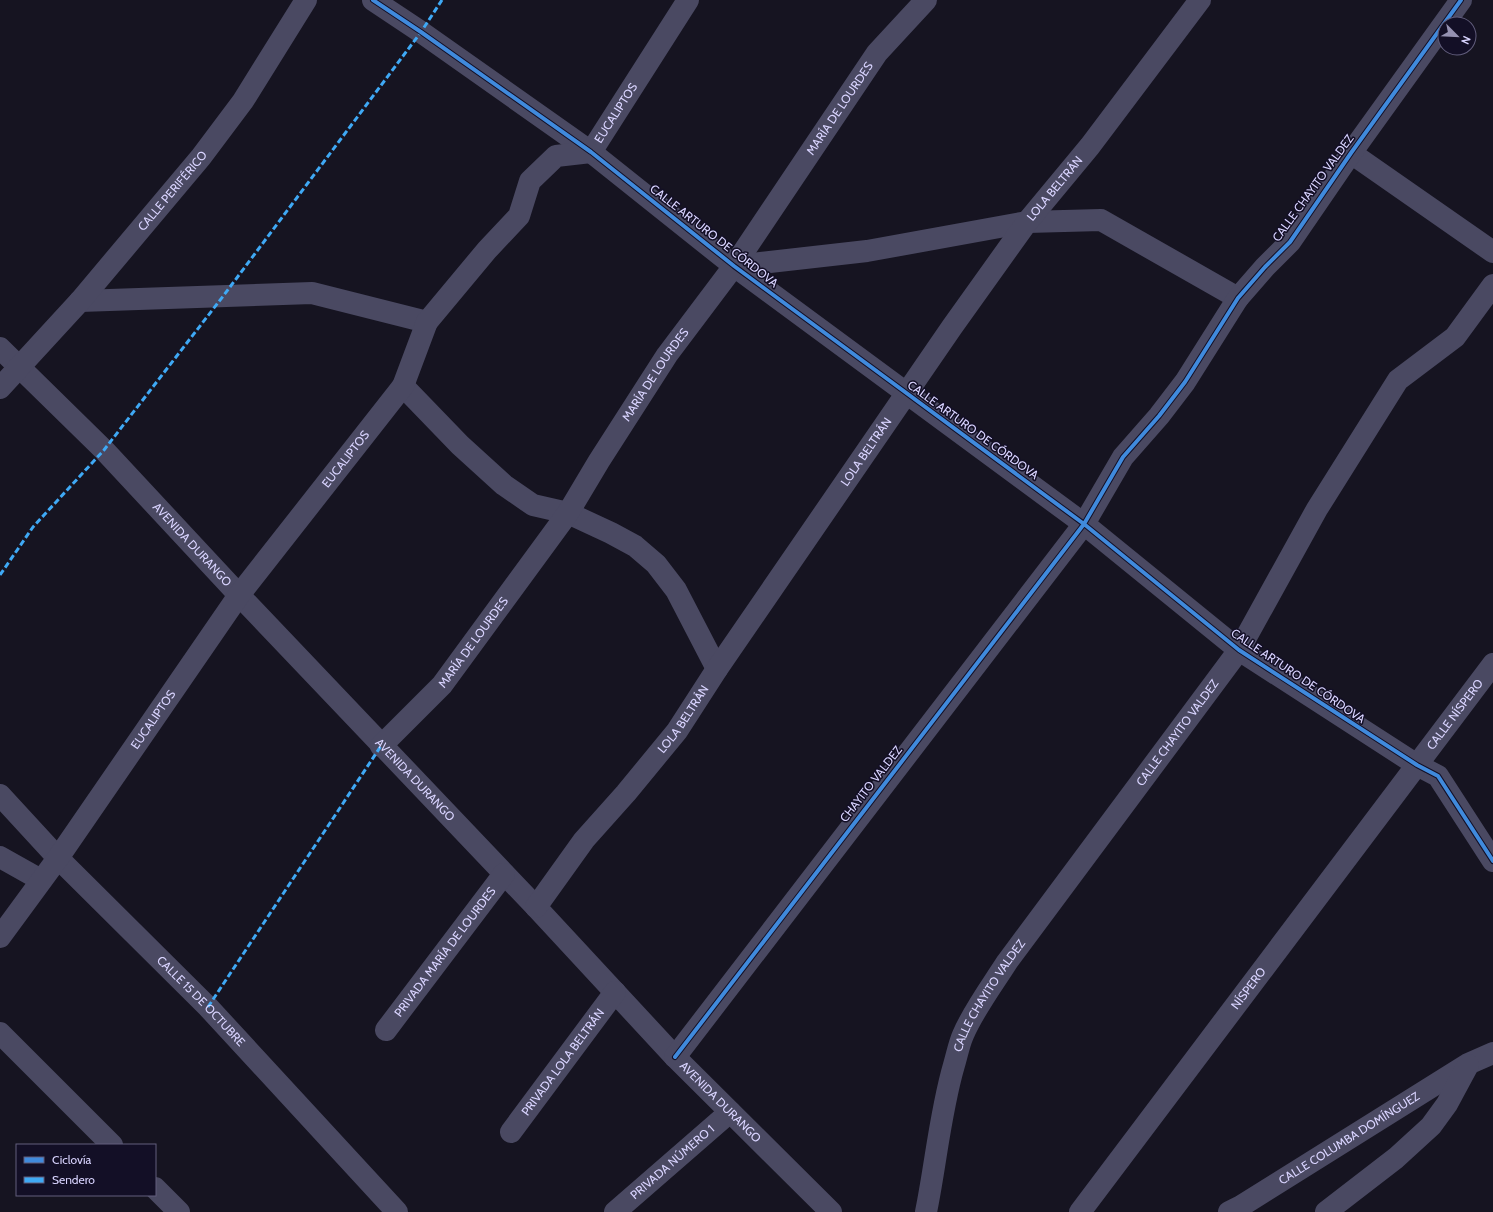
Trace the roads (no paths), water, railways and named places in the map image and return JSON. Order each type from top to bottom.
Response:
[{"type":"street","name":"CALLE PERIFÉRICO","points":[[0,388],[10,362],[80,301],[201,156],[243,101],[306,0]]},
{"type":"street","name":"CALLE ARTURO DE CÓRDOVA","points":[[373,0],[421,32],[591,152],[734,266],[1084,524],[1239,650],[1417,765],[1438,776],[1493,861]]},
{"type":"street","name":"EUCALIPTOS","points":[[0,937],[58,858],[239,595],[403,386],[427,322],[487,250],[519,216],[530,181],[556,156],[591,152],[688,0]]},
{"type":"street","name":"MARÍA DE LOURDES","points":[[381,746],[442,685],[568,513],[598,460],[667,355],[734,266],[877,53],[926,0]]},
{"type":"street","name":"LOLA BELTRÁN","points":[[536,907],[584,840],[626,793],[676,731],[906,394],[1027,222],[1090,146],[1200,0]]},
{"type":"street","name":"CALLE CHAYITO VALDEZ","points":[[1084,524],[1123,457],[1159,416],[1185,382],[1238,298],[1265,267],[1290,242],[1351,153],[1461,0]]},
{"type":"street","points":[[1351,153],[1493,252]]},
{"type":"street","points":[[734,266],[867,251],[1027,222],[1101,220],[1238,298]]},
{"type":"street","name":"CALLE CHAYITO VALDEZ","points":[[926,1212],[938,1134],[948,1090],[963,1035],[981,1002],[1007,962],[1239,650],[1317,509],[1398,380],[1455,337],[1493,286]]},
{"type":"street","points":[[80,301],[312,293],[427,322]]},
{"type":"street","name":"AVENIDA DURANGO","points":[[0,348],[10,362],[104,450],[381,746],[536,907],[675,1057],[831,1212]]},
{"type":"street","points":[[403,386],[460,445],[504,485],[533,505],[568,513],[611,533],[635,546],[656,564],[676,590],[717,669]]},
{"type":"street","name":"CHAYITO VALDEZ","points":[[675,1057],[1084,524]]},
{"type":"street","name":"CALLE NÍSPERO","points":[[1417,765],[1493,664]]},
{"type":"street","name":"NÍSPERO","points":[[1080,1212],[1417,765]]},
{"type":"street","name":"CALLE 15 DE OCTUBRE","points":[[0,796],[58,858],[208,1007],[397,1212]]},
{"type":"street","points":[[0,857],[41,880]]},
{"type":"street","name":"PRIVADA MARÍA DE LOURDES","points":[[386,1030],[504,874]]},
{"type":"street","name":"PRIVADA LOLA BELTRÁN","points":[[511,1132],[615,992]]},
{"type":"street","points":[[0,1033],[111,1144]]},
{"type":"street","name":"CALLE COLUMBA DOMÍNGUEZ","points":[[1229,1212],[1241,1206],[1468,1064],[1493,1053]]},
{"type":"street","points":[[1326,1212],[1396,1158],[1430,1126],[1447,1104],[1468,1064]]},
{"type":"street","name":"PRIVADA NÚMERO 1","points":[[615,1212],[730,1112]]},
{"type":"street","points":[[156,1189],[179,1212]]}]
